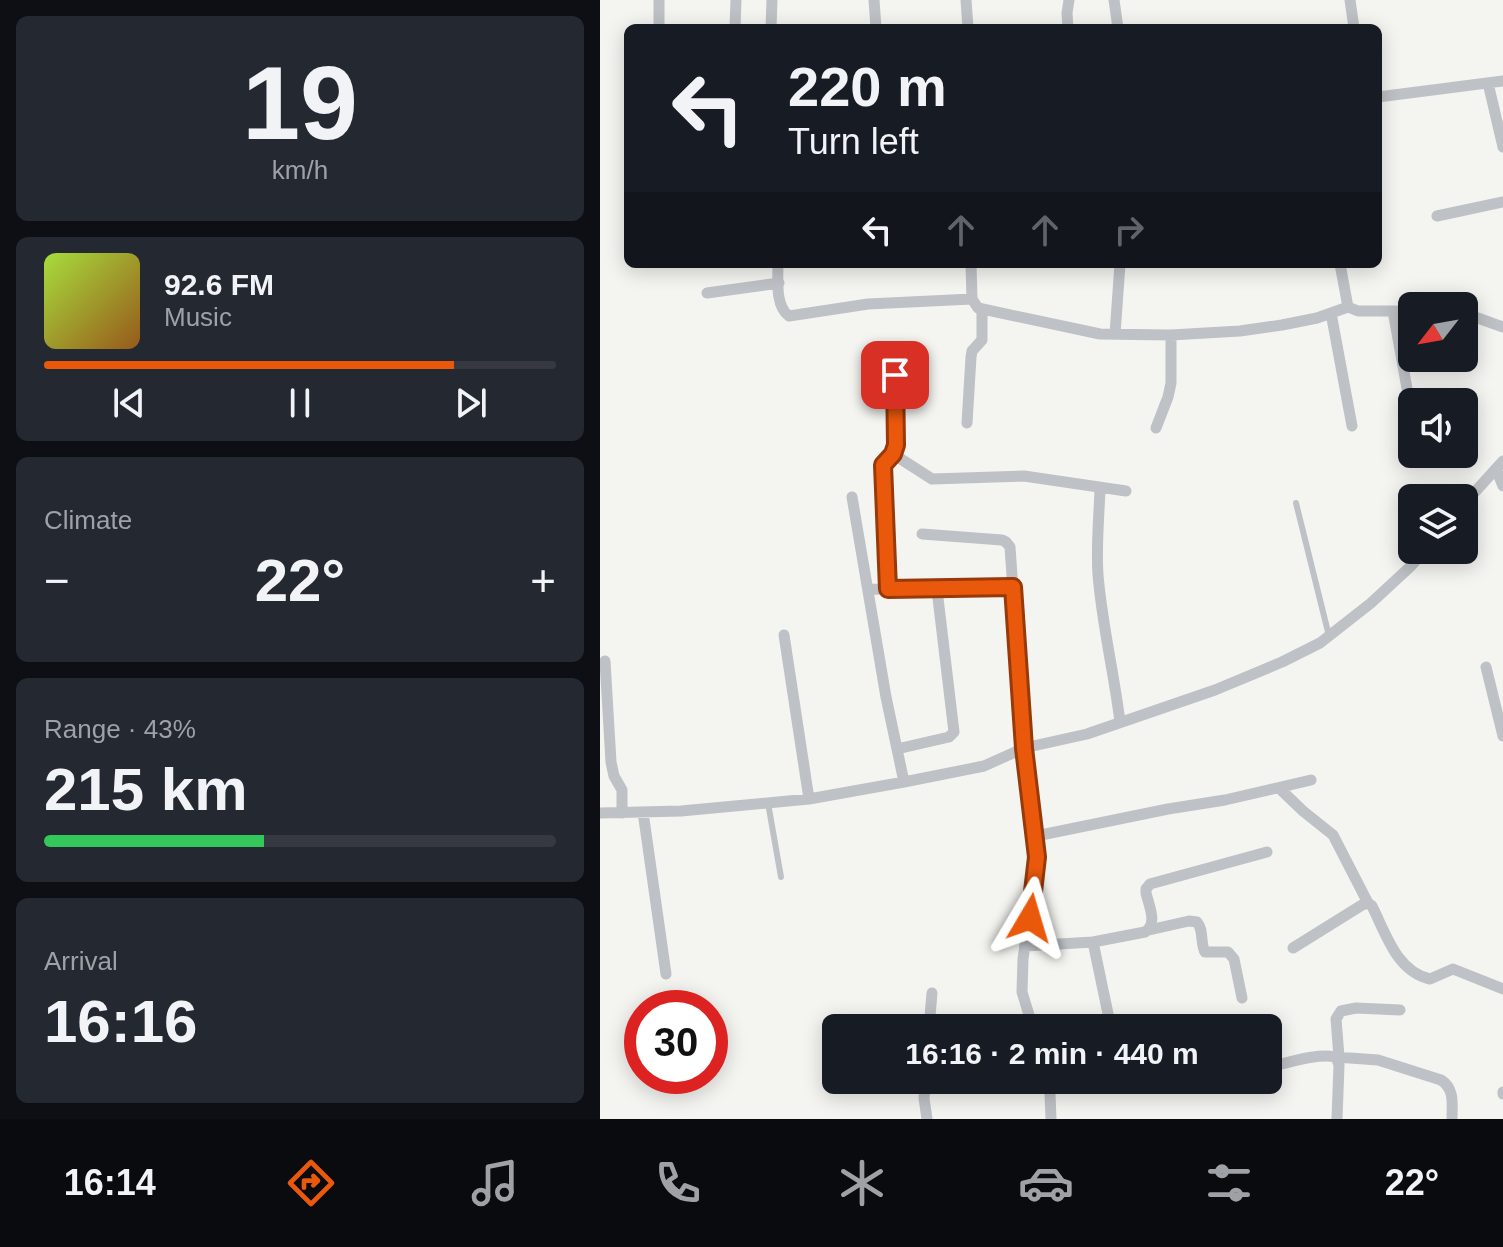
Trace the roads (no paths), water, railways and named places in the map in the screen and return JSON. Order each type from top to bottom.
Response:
[{"type":"street","points":[[659,0],[659,24]]},
{"type":"street","points":[[735,24],[736,0]]},
{"type":"street","points":[[771,24],[772,0]]},
{"type":"street","points":[[874,0],[876,24]]},
{"type":"street","points":[[966,0],[968,24]]},
{"type":"street","points":[[1068,24],[1069,0]]},
{"type":"street","points":[[1114,0],[1117,24]]},
{"type":"street","points":[[1350,0],[1353,24]]},
{"type":"street","points":[[1382,96],[1503,81]]},
{"type":"street","points":[[1488,83],[1503,147]]},
{"type":"street","points":[[1437,216],[1503,202]]},
{"type":"street","points":[[778,268],[780,299],[783,311],[789,316],[868,304],[972,299]]},
{"type":"street","points":[[971,268],[972,299],[982,311],[1100,334],[1171,335],[1240,331],[1282,325],[1348,307],[1358,311],[1398,311]]},
{"type":"street","points":[[1115,334],[1120,268]]},
{"type":"street","points":[[1341,268],[1348,307]]},
{"type":"street","points":[[707,293],[779,283]]},
{"type":"street","points":[[967,423],[971,357],[972,351],[982,340],[982,311]]},
{"type":"street","points":[[1393,311],[1407,388]]},
{"type":"street","points":[[1331,313],[1352,426]]},
{"type":"street","points":[[1478,318],[1503,327]]},
{"type":"street","points":[[1156,428],[1171,383],[1171,335]]},
{"type":"street","points":[[888,589],[883,465],[893,454],[896,438],[896,352]]},
{"type":"street","points":[[893,454],[932,479],[1024,476],[1126,491]]},
{"type":"street","points":[[1499,465],[1503,486]]},
{"type":"street","points":[[1478,488],[1499,465]]},
{"type":"street","points":[[1100,489],[1098,578],[1120,722]]},
{"type":"street","points":[[852,497],[886,697],[904,782]]},
{"type":"street","points":[[922,534],[996,539],[1006,542],[1011,553],[1024,748],[1037,857],[1023,959],[1022,992],[1029,1014]]},
{"type":"street","points":[[600,813],[681,811],[809,799],[984,766],[1024,748],[1087,734],[1215,690],[1282,662],[1320,643],[1371,603],[1413,564]]},
{"type":"street","points":[[868,589],[1013,587]]},
{"type":"street","points":[[897,749],[949,737],[954,732],[937,590]]},
{"type":"street","points":[[784,635],[809,799]]},
{"type":"street","points":[[605,661],[611,762],[622,790],[622,813]]},
{"type":"street","points":[[1486,667],[1503,736]]},
{"type":"street","points":[[1036,836],[1225,800],[1311,780]]},
{"type":"street","points":[[1279,788],[1333,835],[1403,964],[1426,979],[1453,969],[1503,989]]},
{"type":"street","points":[[643,812],[666,974]]},
{"type":"street","points":[[1149,930],[1152,923],[1146,893],[1150,884],[1267,852]]},
{"type":"street","points":[[1293,948],[1368,903]]},
{"type":"street","points":[[1025,946],[1093,942],[1189,921],[1197,922],[1201,927],[1205,952],[1224,951],[1234,959],[1242,998]]},
{"type":"street","points":[[1093,942],[1108,1014]]},
{"type":"street","points":[[930,1014],[932,993]]},
{"type":"street","points":[[1337,1119],[1339,1065],[1336,1019],[1341,1011],[1356,1008],[1400,1010]]},
{"type":"street","points":[[1282,1064],[1329,1055],[1378,1060],[1441,1080],[1451,1091],[1452,1119]]},
{"type":"street","points":[[924,1094],[927,1119]]},
{"type":"street","points":[[1050,1094],[1051,1119]]},
{"type":"lane","points":[[1296,503],[1329,636]]},
{"type":"lane","points":[[768,803],[781,877]]}]
